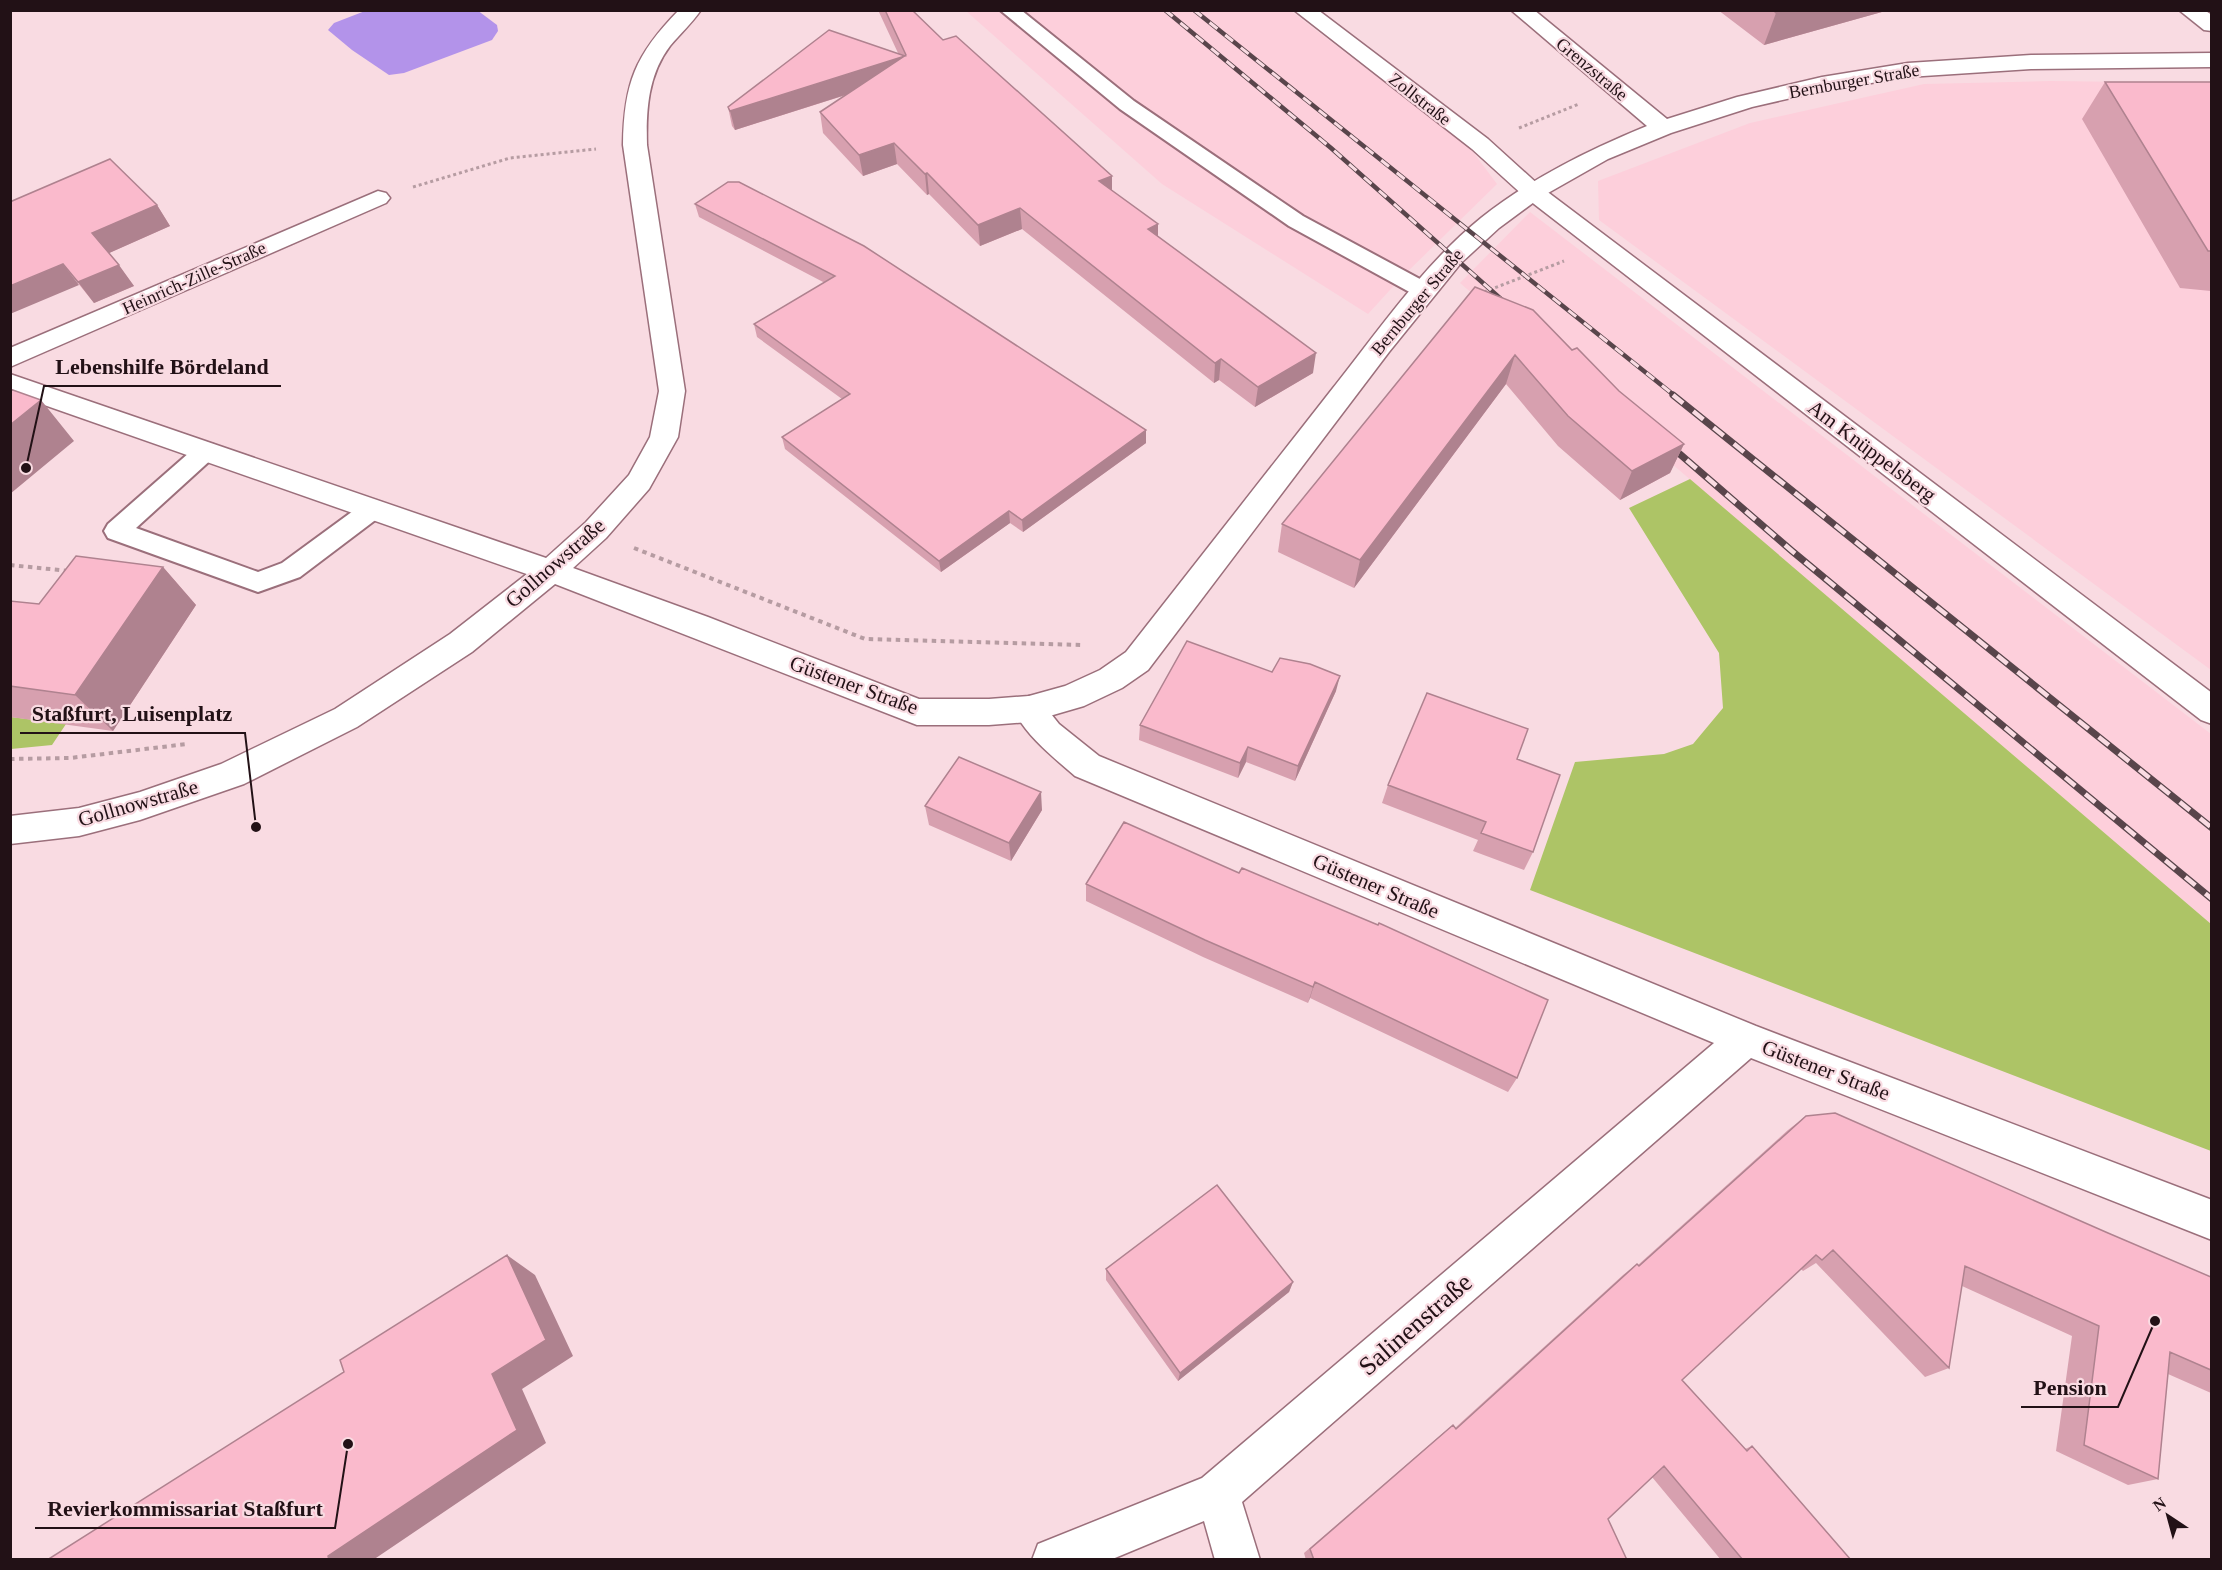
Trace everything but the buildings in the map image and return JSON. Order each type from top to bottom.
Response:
[{"type":"street","name":"Gollnowstraße","points":[[10,830],[89,819],[140,806],[232,774],[346,718],[461,643],[551,571],[596,530],[639,482],[664,437],[672,391],[635,145],[634,110],[642,73],[666,35],[691,10]]},
{"type":"street","name":"Zollstraße","points":[[1304,10],[1480,144],[1533,192]]},
{"type":"street","name":"Grenzstraße","points":[[1521,10],[1663,128]]},
{"type":"street","points":[[2189,10],[2211,25]]},
{"type":"street","name":"Bernburger Straße","points":[[1029,709],[1073,697],[1111,679],[1137,661],[1423,290],[1452,257],[1490,223],[1533,192],[1600,154],[1663,128],[1745,102],[1810,86],[1908,70],[2031,62],[2211,60]]},
{"type":"street","name":"Am Knüppelsberg","points":[[1533,192],[2211,711]]},
{"type":"street","name":"Heinrich-Zille-Straße","points":[[10,358],[378,198]]},
{"type":"street","name":"Güstener Straße","points":[[10,383],[551,571],[697,625],[916,712],[989,712],[1029,709],[1048,733],[1087,766],[1746,1040],[2211,1220]]},
{"type":"street","name":"Salinenstraße","points":[[1054,1560],[1217,1494],[1746,1040]]},
{"type":"street","points":[[1217,1494],[1238,1560]]},
{"type":"lane","points":[[1009,10],[1127,105],[1296,221],[1423,290]]},
{"type":"lane","points":[[206,451],[117,531],[258,582],[291,570],[373,509]]},
{"type":"path","points":[[1480,144],[1617,89]]},
{"type":"path","points":[[378,198],[510,158],[587,149]]},
{"type":"path","points":[[1423,290],[1452,304],[1603,245]]},
{"type":"path","points":[[596,530],[650,555],[865,639],[1084,645]]},
{"type":"path","points":[[10,565],[71,572],[117,531]]},
{"type":"path","points":[[10,759],[70,758],[189,744]]},
{"type":"shaded area","points":[[477,10],[497,25],[498,31],[492,40],[404,73],[389,75],[352,50],[328,30],[334,23],[365,11]]},
{"type":"shaded area","points":[[966,11],[1291,11],[1470,148],[1497,184],[1400,279],[1368,314],[1162,184]]},
{"type":"shaded area","points":[[2050,81],[2211,83],[2211,670],[1599,220],[1598,181],[1750,123],[1924,84]]},
{"type":"shaded area","points":[[1530,212],[2211,734],[2211,924],[1460,283]]},
{"type":"green space","points":[[1690,479],[2211,924],[2211,1151],[1530,890],[1575,762],[1664,754],[1693,744],[1723,708],[1719,653],[1629,508]]},
{"type":"green space","points":[[11,717],[66,724],[52,745],[11,749]]},
{"type":"railway","points":[[1165,10],[1331,148],[1510,307]]},
{"type":"railway","points":[[1194,10],[1675,396]]},
{"type":"railway","points":[[1673,395],[2212,828]]},
{"type":"railway","points":[[1667,443],[1792,551],[2212,899]]},
{"type":"place","name":"Lebenshilfe Bördeland","points":[[26,468]]},
{"type":"place","name":"Staßfurt, Luisenplatz","points":[[256,827]]},
{"type":"place","name":"Pension","points":[[2155,1321]]},
{"type":"place","name":"Revierkommissariat Staßfurt","points":[[348,1444]]}]
